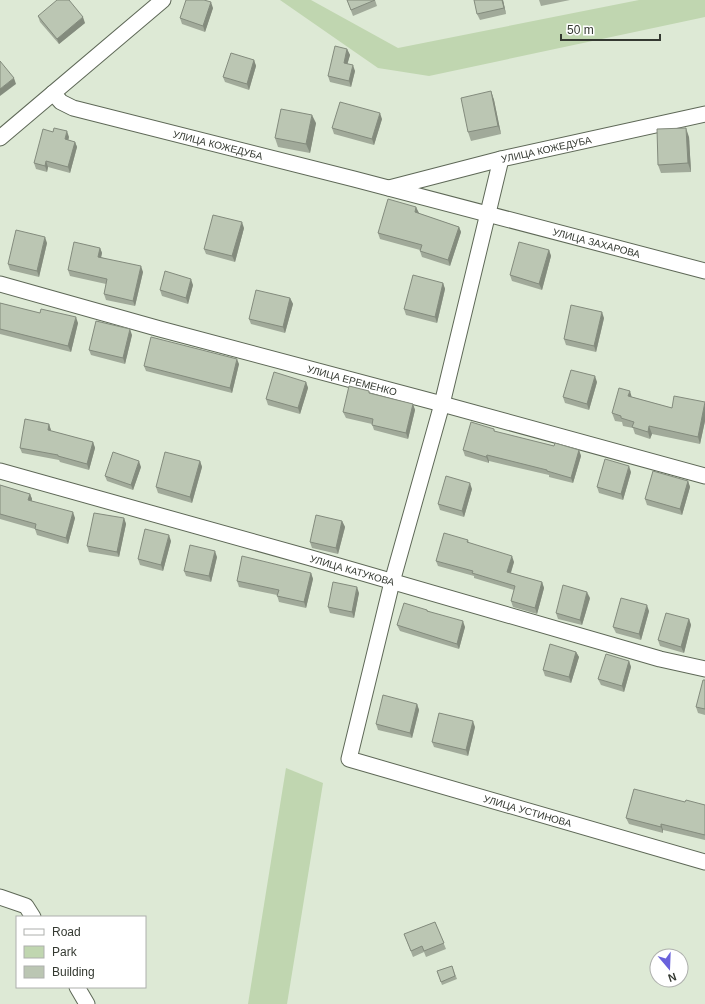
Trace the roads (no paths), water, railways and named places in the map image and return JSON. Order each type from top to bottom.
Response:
[{"type":"street","points":[[0,138],[163,0]]},
{"type":"street","name":"УЛИЦА КОЖЕДУБА","points":[[53,93],[61,102],[73,108],[488,214]]},
{"type":"street","name":"УЛИЦА КОЖЕДУБА","points":[[388,188],[501,159],[705,114]]},
{"type":"street","points":[[392,582],[442,404],[501,159]]},
{"type":"street","name":"УЛИЦА ЗАХАРОВА","points":[[488,214],[705,271]]},
{"type":"street","name":"УЛИЦА ЕРЕМЕНКО","points":[[0,284],[167,331],[705,476]]},
{"type":"street","name":"УЛИЦА КАТУКОВА","points":[[0,471],[660,658],[705,669]]},
{"type":"street","name":"УЛИЦА УСТИНОВА","points":[[392,582],[349,759],[705,862]]},
{"type":"street","points":[[0,897],[26,906],[32,916]]},
{"type":"street","points":[[78,988],[87,1004]]}]
